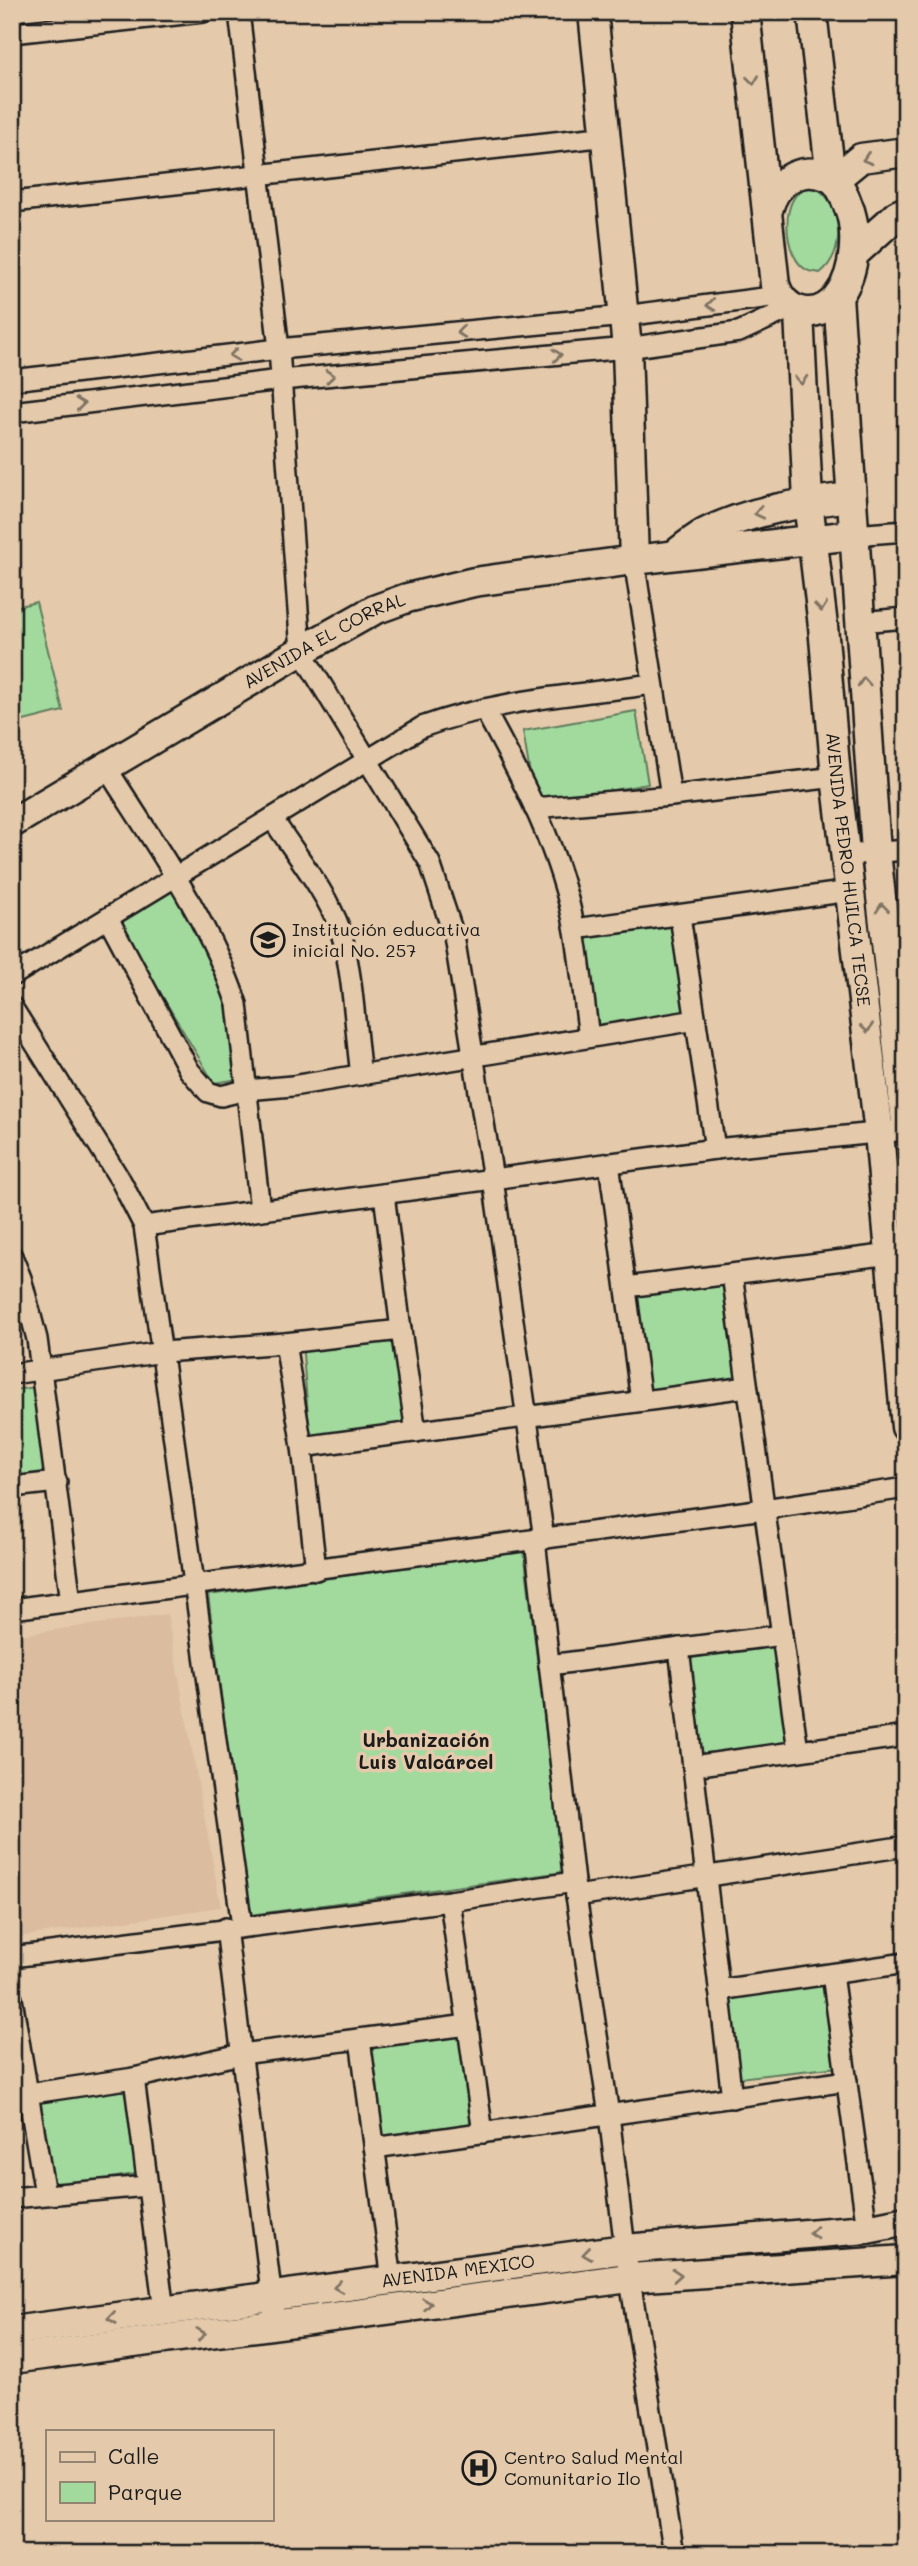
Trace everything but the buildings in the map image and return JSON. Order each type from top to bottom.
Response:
[{"type":"main road","points":[[593,12],[608,136],[627,348],[634,560]]},
{"type":"main road","points":[[745,12],[775,285],[790,305],[821,309],[838,296],[845,284],[854,254],[851,212],[832,179],[812,12]]},
{"type":"main road","points":[[832,179],[861,158],[906,152]]},
{"type":"main road","points":[[768,210],[771,197],[782,183],[797,174],[814,172],[832,179]]},
{"type":"main road","points":[[854,254],[897,215],[906,211]]},
{"type":"main road","name":"AVENIDA PEDRO HUILCA TECSE","points":[[838,296],[876,852],[906,1122]]},
{"type":"main road","name":"AVENIDA PEDRO HUILCA TECSE","points":[[790,305],[836,777],[850,891],[893,1131],[891,1254],[906,1427]]},
{"type":"main road","name":"AVENIDA EL CORRAL","points":[[673,555],[704,533],[748,516],[808,502],[850,498]]},
{"type":"main road","name":"AVENIDA EL CORRAL","points":[[12,823],[301,651],[374,610],[407,598],[474,582],[673,555],[853,535]]},
{"type":"main road","name":"AVENIDA MEXICO","points":[[12,2331],[625,2249],[867,2229],[906,2221]]},
{"type":"main road","points":[[12,2358],[629,2278],[906,2260]]},
{"type":"street","points":[[12,33],[202,12]]},
{"type":"street","points":[[239,12],[279,349],[301,651],[430,863],[454,936],[493,1179],[525,1417],[539,1539],[549,1665],[575,1889],[609,2115],[629,2278],[674,2554]]},
{"type":"street","points":[[12,202],[608,136]]},
{"type":"street","points":[[12,380],[279,349],[624,316],[790,305]]},
{"type":"street","points":[[12,412],[281,380],[627,348],[739,332],[790,305]]},
{"type":"street","points":[[853,535],[906,531]]},
{"type":"street","points":[[634,560],[671,796]]},
{"type":"street","points":[[860,622],[906,618]]},
{"type":"street","points":[[12,976],[422,727],[454,715],[484,709],[653,684]]},
{"type":"street","points":[[484,709],[550,843],[575,929],[589,1037]]},
{"type":"street","points":[[106,767],[175,876],[215,947],[237,1004],[261,1210]]},
{"type":"street","points":[[534,807],[671,796],[836,777]]},
{"type":"street","points":[[272,818],[330,907],[339,929],[345,950],[361,1075]]},
{"type":"street","points":[[846,855],[906,850]]},
{"type":"street","points":[[575,929],[850,891]]},
{"type":"street","points":[[680,916],[715,1149]]},
{"type":"street","points":[[108,918],[189,1070],[208,1092],[220,1096],[696,1020]]},
{"type":"street","points":[[12,1007],[121,1181],[144,1226],[196,1585],[234,1927],[241,2054],[275,2324]]},
{"type":"street","points":[[144,1226],[715,1149],[893,1131]]},
{"type":"street","points":[[609,1163],[641,1401]]},
{"type":"street","points":[[384,1194],[416,1432]]},
{"type":"street","points":[[626,1287],[891,1254]]},
{"type":"street","points":[[12,1256],[29,1305],[57,1482],[71,1602]]},
{"type":"street","points":[[732,1274],[798,1751]]},
{"type":"street","points":[[12,1374],[163,1352],[285,1343],[401,1330]]},
{"type":"street","points":[[285,1343],[302,1447],[317,1570]]},
{"type":"street","points":[[302,1447],[747,1387]]},
{"type":"street","points":[[12,1487],[57,1482]]},
{"type":"street","points":[[12,1609],[317,1570],[906,1488]]},
{"type":"street","points":[[549,1665],[782,1635]]},
{"type":"street","points":[[679,1648],[732,2098]]},
{"type":"street","points":[[693,1766],[906,1736]]},
{"type":"street","points":[[12,1957],[450,1901],[706,1876],[906,1846]]},
{"type":"street","points":[[450,1901],[483,2133]]},
{"type":"street","points":[[719,1990],[906,1963]]},
{"type":"street","points":[[832,1974],[867,2229]]},
{"type":"street","points":[[12,1999],[26,2094],[45,2193]]},
{"type":"street","points":[[26,2094],[134,2078],[241,2054],[468,2025]]},
{"type":"street","points":[[360,2039],[392,2280]]},
{"type":"street","points":[[134,2078],[164,2311]]},
{"type":"street","points":[[374,2148],[848,2081]]},
{"type":"street","points":[[12,2198],[147,2186]]},
{"type":"shaded area","points":[[167,1614],[221,1907],[19,1937],[12,1888],[12,1636]]},
{"type":"green space","points":[[813,186],[831,203],[838,228],[835,253],[820,273],[809,271],[800,265],[793,254],[787,226],[793,199],[801,190]]},
{"type":"green space","points":[[36,602],[63,711],[12,724],[12,608]]},
{"type":"green space","points":[[636,711],[648,784],[535,804],[523,731]]},
{"type":"green space","points":[[173,888],[211,951],[233,1007],[239,1079],[214,1083],[118,922]]},
{"type":"green space","points":[[676,921],[689,1015],[594,1031],[582,932]]},
{"type":"green space","points":[[725,1282],[739,1383],[647,1394],[634,1293]]},
{"type":"green space","points":[[397,1327],[410,1426],[310,1439],[302,1342]]},
{"type":"green space","points":[[37,1387],[48,1471],[12,1477],[12,1390]]},
{"type":"green space","points":[[524,1551],[563,1872],[250,1915],[208,1595]]},
{"type":"green space","points":[[779,1642],[791,1746],[702,1759],[686,1654]]},
{"type":"green space","points":[[826,1981],[838,2067],[739,2078],[727,1995]]},
{"type":"green space","points":[[464,2031],[476,2126],[381,2140],[366,2045]]},
{"type":"green space","points":[[128,2074],[141,2173],[50,2188],[33,2086]]},
{"type":"place","name":"Institución educativa inicial No. 257","points":[[268,940]]},
{"type":"place","name":"Centro Salud Mental Comunitario Ilo","points":[[479,2468]]},
{"type":"district","name":"Urbanización Luis Valcárcel","points":[[426,1751]]}]
